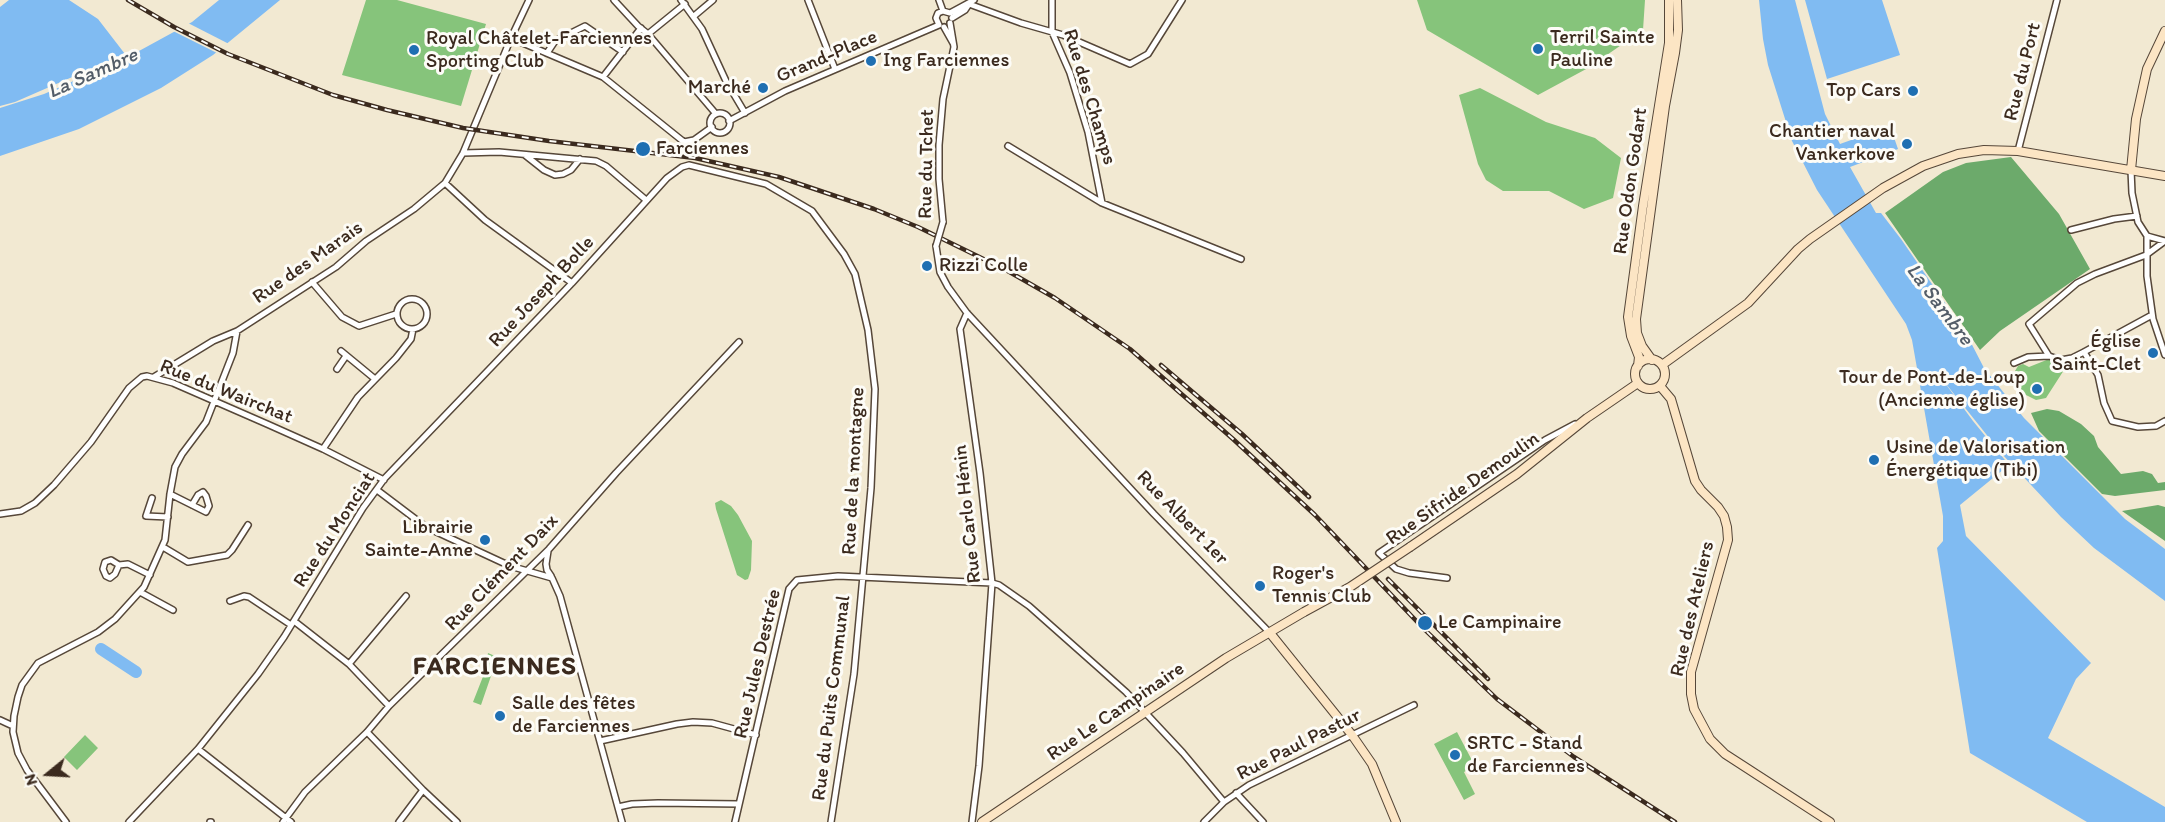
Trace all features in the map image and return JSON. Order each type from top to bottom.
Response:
[{"type":"main road","name":"Rue Odon Godart","points":[[1638,366],[1639,357],[1631,336],[1628,317],[1669,43],[1669,0]]},
{"type":"main road","name":"Rue Odon Godart","points":[[1652,360],[1642,346],[1637,333],[1636,318],[1665,106],[1678,30],[1677,0]]},
{"type":"main road","points":[[2131,170],[2136,119],[2148,69],[2165,31]]},
{"type":"main road","points":[[1662,365],[1748,303],[1798,249],[1882,188],[1923,166],[1958,154],[1984,150],[2018,151],[2165,176]]},
{"type":"main road","points":[[1652,360],[1662,365],[1665,374],[1660,386],[1647,389],[1638,383],[1636,373],[1642,362],[1652,360]]},
{"type":"main road","name":"Rue Sifride Demoulin","points":[[1270,633],[1350,587],[1410,547],[1517,474],[1587,418],[1638,383]]},
{"type":"main road","name":"Rue des Ateliers","points":[[1660,386],[1671,399],[1695,481],[1724,516],[1728,527],[1728,540],[1691,672],[1694,709],[1710,739],[1725,754],[1830,822]]},
{"type":"main road","name":"Rue Le Campinaire","points":[[982,822],[1226,658],[1270,633]]},
{"type":"main road","name":"Rue Albert 1er","points":[[1270,633],[1352,735],[1372,764],[1394,821]]},
{"type":"street","name":"Rue des Marais","points":[[154,377],[213,341],[237,331],[336,267],[366,241],[432,196],[445,183],[463,153],[529,0]]},
{"type":"street","points":[[614,0],[648,34],[716,114],[724,114],[729,121],[729,127],[722,132],[712,128]]},
{"type":"street","points":[[694,16],[713,0]]},
{"type":"street","points":[[808,0],[835,69]]},
{"type":"street","points":[[939,0],[943,11],[951,18]]},
{"type":"street","name":"Grand-Place","points":[[729,121],[785,91],[941,26],[974,0]]},
{"type":"street","name":"Rue des Champs","points":[[1052,0],[1052,32],[1070,73],[1088,132],[1102,203]]},
{"type":"street","points":[[969,4],[980,10],[1052,32],[1130,64],[1148,54],[1182,0]]},
{"type":"street","name":"Rue du Port","points":[[2018,151],[2057,0]]},
{"type":"street","points":[[648,34],[683,2],[694,16],[745,113]]},
{"type":"street","points":[[943,11],[938,13],[936,18],[954,47]]},
{"type":"street","name":"Rue du Tchet","points":[[936,246],[943,222],[939,179],[940,128],[943,99],[954,47],[951,18]]},
{"type":"street","points":[[547,53],[555,41],[585,26],[623,52]]},
{"type":"street","points":[[603,76],[640,28]]},
{"type":"street","points":[[511,38],[603,76],[684,142],[694,140],[712,128]]},
{"type":"street","points":[[712,128],[711,120],[716,114]]},
{"type":"street","points":[[1008,146],[1102,203],[1241,259]]},
{"type":"street","points":[[463,153],[499,152],[596,161],[606,166],[646,201]]},
{"type":"street","points":[[524,154],[544,170],[555,175],[571,170],[580,159]]},
{"type":"street","name":"Rue de la montagne","points":[[646,201],[667,178],[682,166],[689,165],[766,184],[812,211],[855,274],[868,330],[875,389],[871,488],[863,577]]},
{"type":"street","points":[[2131,170],[2132,193],[2138,222],[2148,236],[2165,241]]},
{"type":"street","points":[[445,183],[485,220],[572,283]]},
{"type":"street","name":"Rue Joseph Bolle","points":[[458,403],[646,201]]},
{"type":"street","points":[[2071,230],[2114,219],[2137,216]]},
{"type":"street","points":[[2148,236],[2146,255],[2152,315],[2165,355]]},
{"type":"street","points":[[2049,356],[2029,324],[2077,283],[2146,255],[2165,241]]},
{"type":"street","name":"Rue Albert 1er","points":[[936,246],[940,272],[967,313],[1154,514],[1270,633]]},
{"type":"street","points":[[312,282],[342,317],[359,326],[396,314]]},
{"type":"street","points":[[405,300],[416,300],[423,305],[427,315],[422,325],[413,329],[400,324],[396,314],[405,300]]},
{"type":"street","name":"Rue Carlo Hénin","points":[[967,313],[960,329],[980,472],[992,583],[983,720],[972,822]]},
{"type":"street","points":[[2014,363],[2028,357],[2049,356],[2061,360],[2072,358],[2152,315]]},
{"type":"street","points":[[323,449],[358,397],[411,339],[413,329]]},
{"type":"street","points":[[66,822],[21,761],[13,726],[22,685],[33,668],[45,658],[106,626],[140,592],[163,547],[175,467],[206,422],[233,353],[237,331]]},
{"type":"street","name":"Rue Clément Daix","points":[[286,821],[305,792],[549,549],[587,504],[739,342]]},
{"type":"street","points":[[341,351],[375,379]]},
{"type":"street","points":[[2084,352],[2098,375],[2104,403],[2112,421],[2138,427],[2156,426],[2165,421]]},
{"type":"street","points":[[337,369],[346,356]]},
{"type":"street","name":"Rue du Wairchat","points":[[0,514],[21,511],[54,485],[91,442],[136,381],[142,377],[154,377],[173,383],[323,449],[384,480]]},
{"type":"street","name":"Rue du Monciat","points":[[129,822],[198,749],[252,682],[293,623],[363,508],[384,480],[458,403]]},
{"type":"street","points":[[1447,578],[1396,569],[1379,553],[1545,440],[1587,418]]},
{"type":"street","points":[[377,490],[426,527],[482,555],[525,572],[552,578]]},
{"type":"street","points":[[170,494],[192,505]]},
{"type":"street","points":[[152,498],[146,516],[168,517]]},
{"type":"street","points":[[163,547],[188,562],[227,555],[248,525]]},
{"type":"street","points":[[549,549],[547,570],[560,596],[622,822]]},
{"type":"street","points":[[119,565],[128,564],[150,575]]},
{"type":"street","name":"Rue Jules Destrée","points":[[735,822],[792,583],[797,580],[838,576],[863,577]]},
{"type":"street","points":[[863,577],[999,585],[1029,606],[1126,692],[1224,802]]},
{"type":"street","name":"Rue du Puits Communal","points":[[831,822],[854,674],[863,577]]},
{"type":"street","points":[[140,592],[173,610]]},
{"type":"street","points":[[230,601],[244,596],[249,597],[293,623],[348,664],[389,706]]},
{"type":"street","points":[[348,664],[406,596]]},
{"type":"street","name":"Rue Paul Pastur","points":[[1204,822],[1224,802],[1249,785],[1414,705]]},
{"type":"street","points":[[0,720],[13,726]]},
{"type":"street","points":[[600,741],[693,722],[712,723],[756,735]]},
{"type":"street","points":[[367,732],[457,822]]},
{"type":"street","points":[[198,749],[286,821]]},
{"type":"street","points":[[399,822],[423,790]]},
{"type":"street","points":[[1236,793],[1263,822]]},
{"type":"street","points":[[618,807],[640,803],[740,804]]},
{"type":"green space","name":"Royal Châtelet-Farciennes Sporting Club","points":[[366,0],[397,0],[486,24],[461,106],[342,75]]},
{"type":"green space","name":"Terril Sainte Pauline","points":[[1417,0],[1645,0],[1643,30],[1588,68],[1538,95],[1427,30]]},
{"type":"green space","points":[[1480,88],[1546,122],[1595,138],[1621,158],[1613,198],[1584,209],[1549,191],[1503,191],[1486,180],[1478,164],[1459,95]]},
{"type":"green space","points":[[2011,157],[2059,214],[2090,269],[2000,331],[1980,350],[1885,213],[1943,172],[1966,163]]},
{"type":"green space","points":[[2049,359],[2064,370],[2046,398],[2036,400],[2024,394],[2017,385],[2015,371],[2018,366],[2023,364],[2029,367]]},
{"type":"green space","points":[[2047,409],[2059,411],[2081,424],[2094,436],[2098,447],[2121,474],[2143,471],[2152,474],[2158,483],[2165,482],[2165,490],[2115,496],[2102,494],[2039,431],[2031,413]]},
{"type":"green space","points":[[721,500],[731,506],[738,515],[752,541],[751,570],[748,579],[745,580],[737,575],[716,509],[715,503]]},
{"type":"green space","points":[[2158,505],[2165,507],[2165,541],[2122,511]]},
{"type":"green space","points":[[488,653],[502,659],[491,676],[481,705],[473,702],[484,674]]},
{"type":"green space","name":"SRTC - Stand de Farciennes","points":[[1457,732],[1475,766],[1464,772],[1475,794],[1464,800],[1434,744]]},
{"type":"green space","points":[[85,735],[98,748],[77,770],[64,757]]},
{"type":"water","points":[[9,0],[69,0],[98,19],[125,54],[15,102],[0,106],[0,7]]},
{"type":"water","name":"La Sambre","points":[[219,0],[280,0],[213,55],[161,88],[79,129],[0,156],[0,108],[44,94],[128,57],[192,22]]},
{"type":"water","name":"La Sambre","points":[[1759,0],[1795,0],[1825,114],[1840,144],[1890,126],[1898,149],[1850,167],[1876,213],[1881,213],[1901,239],[1967,335],[1984,368],[2024,418],[2125,519],[2165,549],[2165,601],[2094,548],[2061,517],[2002,454],[1942,379],[2009,465],[1960,505],[1966,536],[2091,663],[2076,679],[2048,738],[2165,807],[2165,822],[2087,822],[1970,753],[1937,548],[1943,541],[1943,516],[1912,340],[1906,324],[1817,190],[1792,141],[1768,65]]},
{"type":"water","points":[[1805,0],[1882,0],[1900,55],[1827,79]]},
{"type":"pier","points":[[186,22],[231,45],[219,54],[171,30]]},
{"type":"waterway","points":[[101,649],[136,672]]},
{"type":"railway","points":[[128,0],[174,27],[228,54],[333,95],[463,128],[549,141],[695,158],[779,177],[874,209],[918,227],[1006,270],[1055,298],[1130,349],[1233,439],[1315,515],[1424,629],[1497,699],[1574,757],[1675,822]]},
{"type":"railway","points":[[1161,365],[1242,434],[1309,497]]},
{"type":"railway","points":[[1388,579],[1488,679]]},
{"type":"place","name":"Terril Sainte Pauline","points":[[1538,49]]},
{"type":"place","name":"Royal Châtelet-Farciennes Sporting Club","points":[[414,50]]},
{"type":"place","name":"Ing Farciennes","points":[[871,61]]},
{"type":"place","name":"Marché","points":[[763,88]]},
{"type":"place","name":"Top Cars","points":[[1913,91]]},
{"type":"place","name":"Chantier naval Vankerkove","points":[[1907,144]]},
{"type":"place","name":"Farciennes","points":[[643,149]]},
{"type":"place","name":"Rizzi Colle","points":[[927,266]]},
{"type":"place","name":"Église Saint-Clet","points":[[2153,353]]},
{"type":"place","name":"Tour de Pont-de-Loup (Ancienne église)","points":[[2037,389]]},
{"type":"place","name":"Usine de Valorisation Énergétique (Tibi)","points":[[1874,460]]},
{"type":"place","name":"Librairie Sainte-Anne","points":[[485,540]]},
{"type":"place","name":"Roger's Tennis Club","points":[[1260,586]]},
{"type":"place","name":"Le Campinaire","points":[[1425,623]]},
{"type":"place","name":"Salle des fêtes de Farciennes","points":[[500,716]]},
{"type":"place","name":"SRTC - Stand de Farciennes","points":[[1455,755]]},
{"type":"district","name":"FARCIENNES","points":[[495,667]]}]
